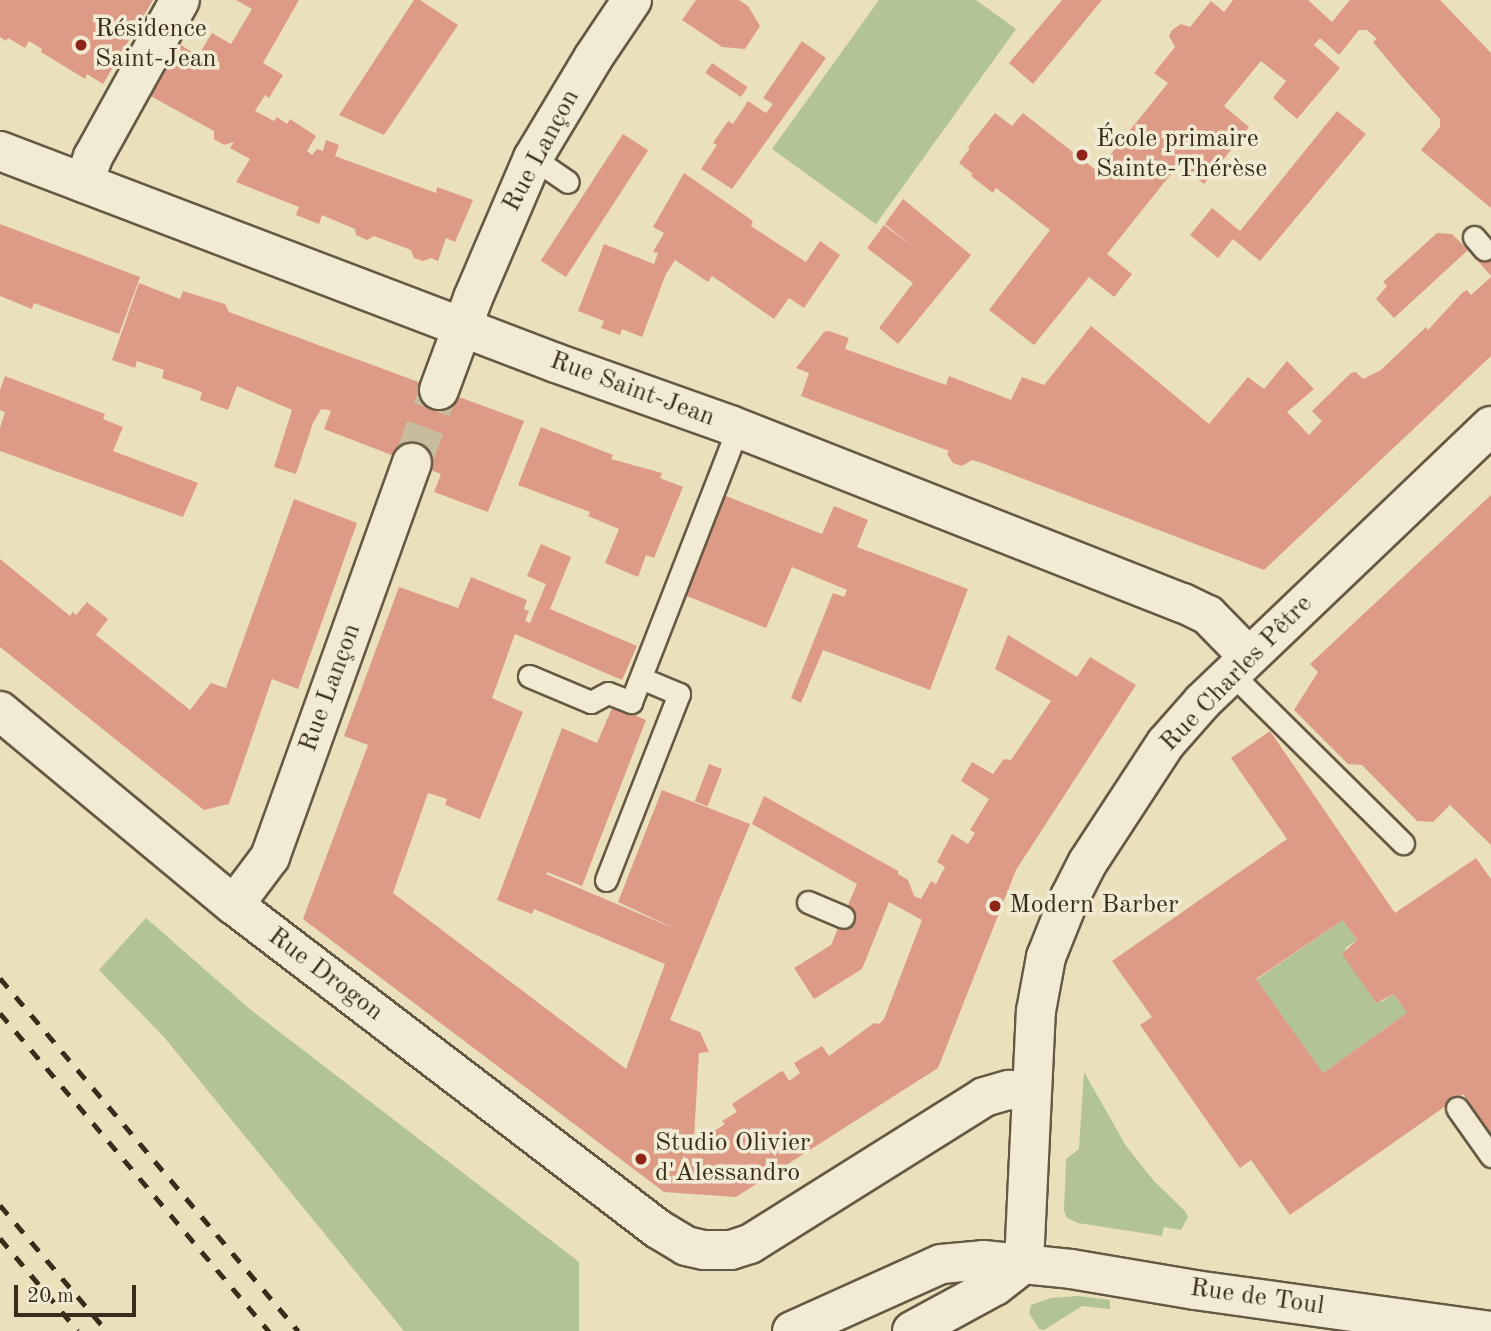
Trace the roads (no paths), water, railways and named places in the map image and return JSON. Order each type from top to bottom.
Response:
[{"type":"street","points":[[84,183],[93,156],[180,0]]},
{"type":"street","name":"Rue Lançon","points":[[439,390],[513,200],[533,158],[593,58],[632,0]]},
{"type":"street","name":"Rue Saint-Jean","points":[[0,151],[556,363],[738,428],[1183,603],[1208,615],[1239,664]]},
{"type":"street","name":"Rue Charles Pêtre","points":[[1024,1263],[1036,1011],[1046,957],[1070,897],[1109,828],[1166,743],[1239,664],[1491,426]]},
{"type":"street","name":"Rue Lançon","points":[[234,905],[270,857],[412,463]]},
{"type":"street","name":"Rue Drogon","points":[[0,711],[234,905],[658,1229],[687,1246],[704,1250],[731,1250],[750,1244],[984,1097],[1009,1090],[1031,1092]]},
{"type":"street","points":[[792,1331],[834,1322],[941,1264],[983,1260],[1024,1263]]},
{"type":"street","points":[[912,1331],[995,1286],[1024,1263]]},
{"type":"street","name":"Rue de Toul","points":[[1024,1263],[1491,1331]]},
{"type":"lane","points":[[533,158],[568,182]]},
{"type":"lane","points":[[529,676],[592,702],[608,693],[631,702],[738,428]]},
{"type":"lane","points":[[1239,664],[1403,843]]},
{"type":"lane","points":[[606,880],[679,694],[640,678]]},
{"type":"lane","points":[[808,902],[843,918]]},
{"type":"lane","points":[[1457,1108],[1491,1156]]},
{"type":"tunnel","points":[[412,463],[439,390]]},
{"type":"railway","points":[[0,978],[298,1331]]},
{"type":"railway","points":[[0,1013],[269,1331]]},
{"type":"railway","points":[[0,1205],[107,1331]]},
{"type":"railway","points":[[0,1238],[78,1331]]},
{"type":"place","name":"Résidence Saint-Jean","points":[[81,45]]},
{"type":"place","name":"École primaire Sainte-Thérèse","points":[[1082,155]]},
{"type":"place","name":"Modern Barber","points":[[995,906]]},
{"type":"place","name":"Studio Olivier d'Alessandro","points":[[641,1159]]}]
